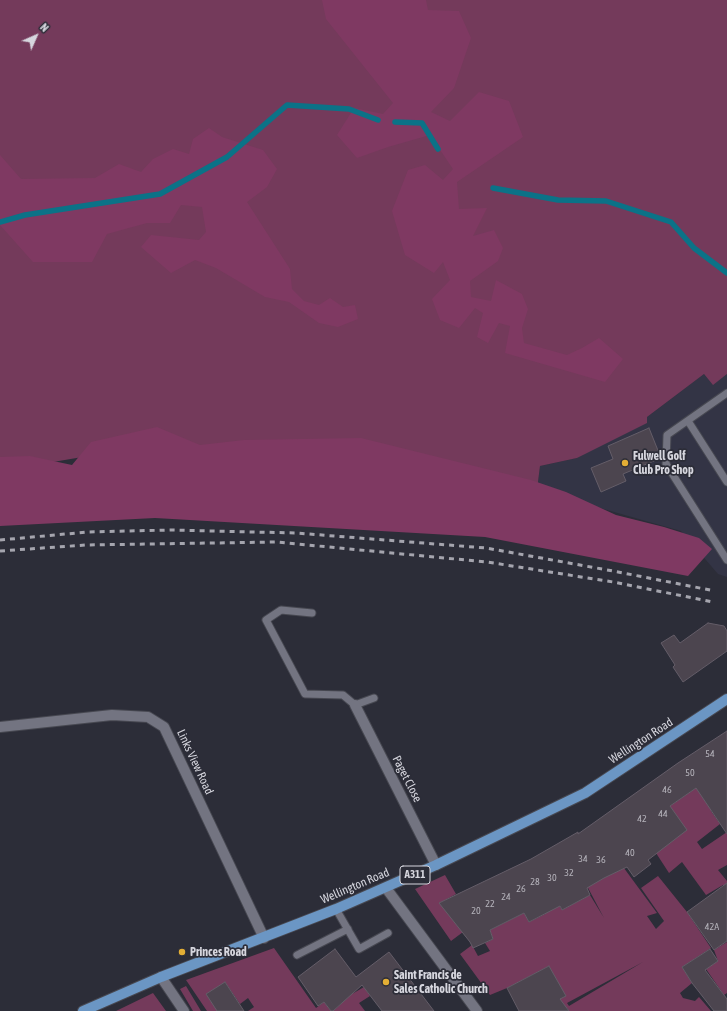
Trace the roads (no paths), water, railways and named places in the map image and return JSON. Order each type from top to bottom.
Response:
[{"type":"main road","name":"Wellington Road","points":[[83,1011],[160,977],[336,909],[436,865],[585,793],[726,703]]},
{"type":"street","name":"Paget Close","points":[[355,705],[436,865]]},
{"type":"street","name":"Links View Road","points":[[0,726],[112,715],[148,717],[164,727],[264,938]]},
{"type":"street","points":[[386,888],[477,1011]]},
{"type":"street","points":[[160,977],[184,1011]]},
{"type":"lane","points":[[727,393],[668,435],[666,464],[727,560]]},
{"type":"lane","points":[[688,420],[727,482]]},
{"type":"lane","points":[[312,613],[282,610],[266,620],[305,694],[343,695],[355,705],[374,698]]},
{"type":"lane","points":[[336,909],[359,949],[388,933]]},
{"type":"lane","points":[[297,955],[348,929]]},
{"type":"waterway","points":[[0,222],[25,215],[160,194],[227,157],[287,105],[349,109],[378,120]]},
{"type":"waterway","points":[[395,122],[422,123],[438,149]]},
{"type":"waterway","points":[[493,188],[558,200],[606,201],[671,222],[694,248],[727,273]]},
{"type":"railway","points":[[0,540],[88,532],[170,530],[296,533],[486,548],[715,591]]},
{"type":"railway","points":[[0,551],[86,545],[276,542],[487,562],[613,582],[713,602]]},
{"type":"place","name":"Fulwell Golf Club Pro Shop","points":[[625,463]]},
{"type":"place","name":"Princes Road","points":[[182,952]]},
{"type":"place","name":"Saint Francis de Sales Catholic Church","points":[[386,982]]}]
